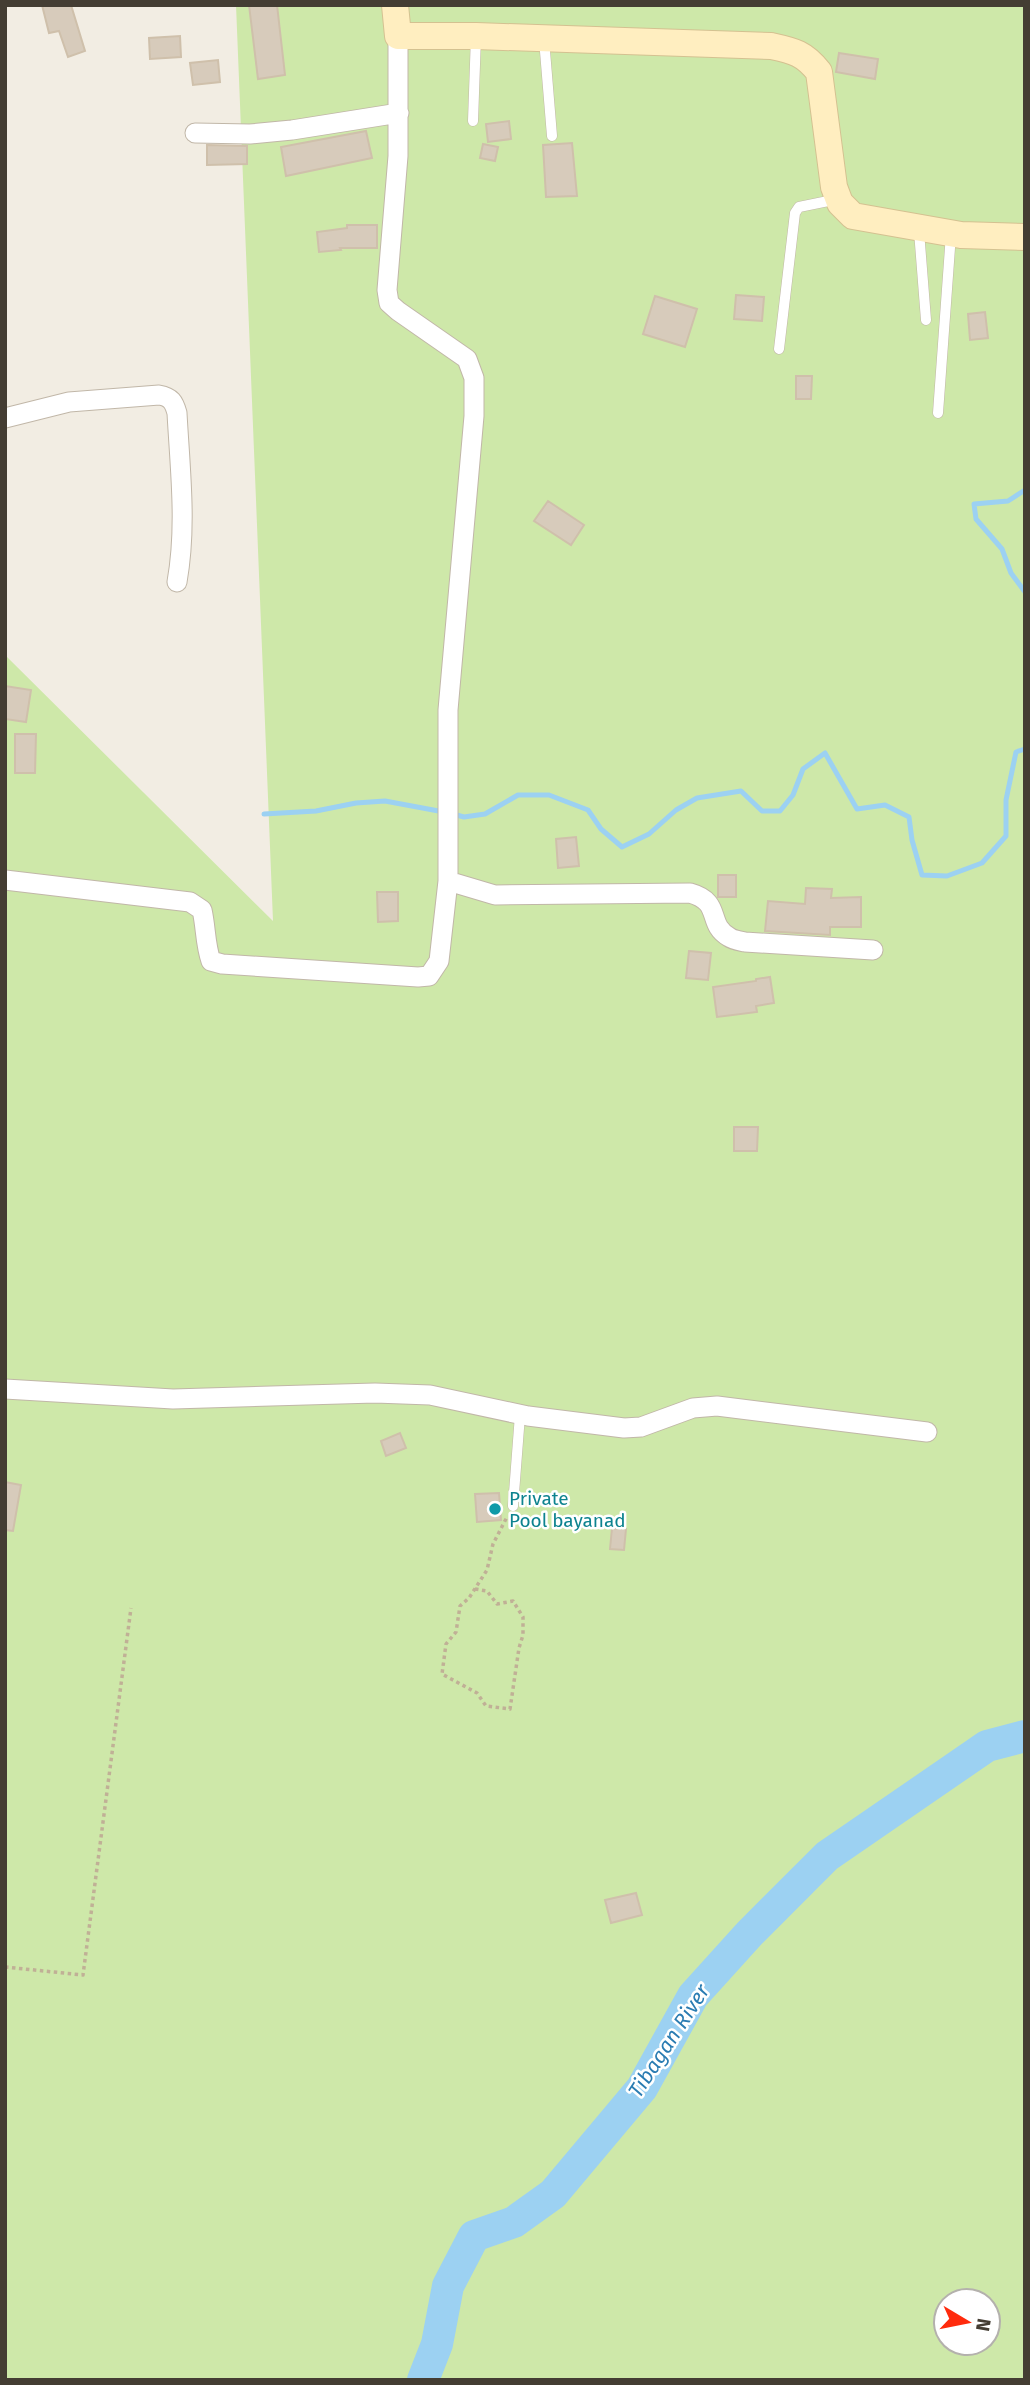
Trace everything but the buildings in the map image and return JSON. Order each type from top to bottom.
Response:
[{"type":"street","points":[[5,880],[190,902],[202,910],[206,925],[206,946],[211,961],[222,964],[418,977],[429,976],[439,961],[448,881],[447,710],[473,429],[474,378],[467,359],[390,303],[387,290],[399,113],[395,5]]},
{"type":"street","points":[[398,36],[771,46],[793,50],[808,58],[819,72],[834,187],[839,199],[853,216],[951,233],[1025,237]]},
{"type":"street","points":[[195,133],[250,134],[292,130],[399,113]]},
{"type":"street","points":[[5,418],[69,402],[159,395],[174,402],[177,413],[183,521],[177,582]]},
{"type":"street","points":[[448,881],[495,895],[690,893],[703,897],[710,904],[716,922],[729,937],[745,942],[873,950]]},
{"type":"street","points":[[5,1389],[173,1399],[375,1393],[430,1395],[520,1415],[624,1428],[641,1427],[692,1408],[717,1406],[928,1432]]},
{"type":"lane","points":[[473,121],[476,36]]},
{"type":"lane","points":[[544,38],[552,136]]},
{"type":"lane","points":[[779,349],[795,213],[799,207],[839,199]]},
{"type":"lane","points":[[919,227],[926,320]]},
{"type":"lane","points":[[938,413],[951,233]]},
{"type":"lane","points":[[513,1506],[520,1415]]},
{"type":"path","points":[[475,1589],[487,1591],[497,1604],[513,1601],[523,1617],[523,1635],[510,1709],[486,1706],[477,1693],[442,1674],[446,1644],[456,1632],[460,1606],[487,1570],[493,1544],[513,1506]]},
{"type":"path","points":[[5,1967],[83,1975],[131,1608]]},
{"type":"green space","points":[[236,5],[1025,5],[1025,2380],[5,2380],[5,655],[273,921]]},
{"type":"waterway","points":[[1025,490],[1008,501],[974,504],[976,519],[1002,549],[1011,573],[1025,592]]},
{"type":"waterway","points":[[453,814],[464,817],[485,814],[518,795],[549,795],[588,810],[601,829],[622,847],[649,834],[676,810],[697,798],[741,791],[762,811],[780,811],[793,795],[803,769],[825,753],[857,809],[885,805],[909,817],[912,840],[922,875],[947,876],[982,863],[1006,836],[1006,800],[1016,752],[1025,749]]},
{"type":"waterway","points":[[264,814],[316,811],[356,803],[385,801],[444,812]]},
{"type":"waterway","name":"Tibagan River","points":[[423,2380],[437,2344],[448,2286],[474,2236],[514,2222],[553,2194],[642,2088],[693,1996],[750,1933],[827,1856],[987,1746],[1025,1736]]},
{"type":"place","name":"Private Pool bayanad","points":[[495,1509]]}]
